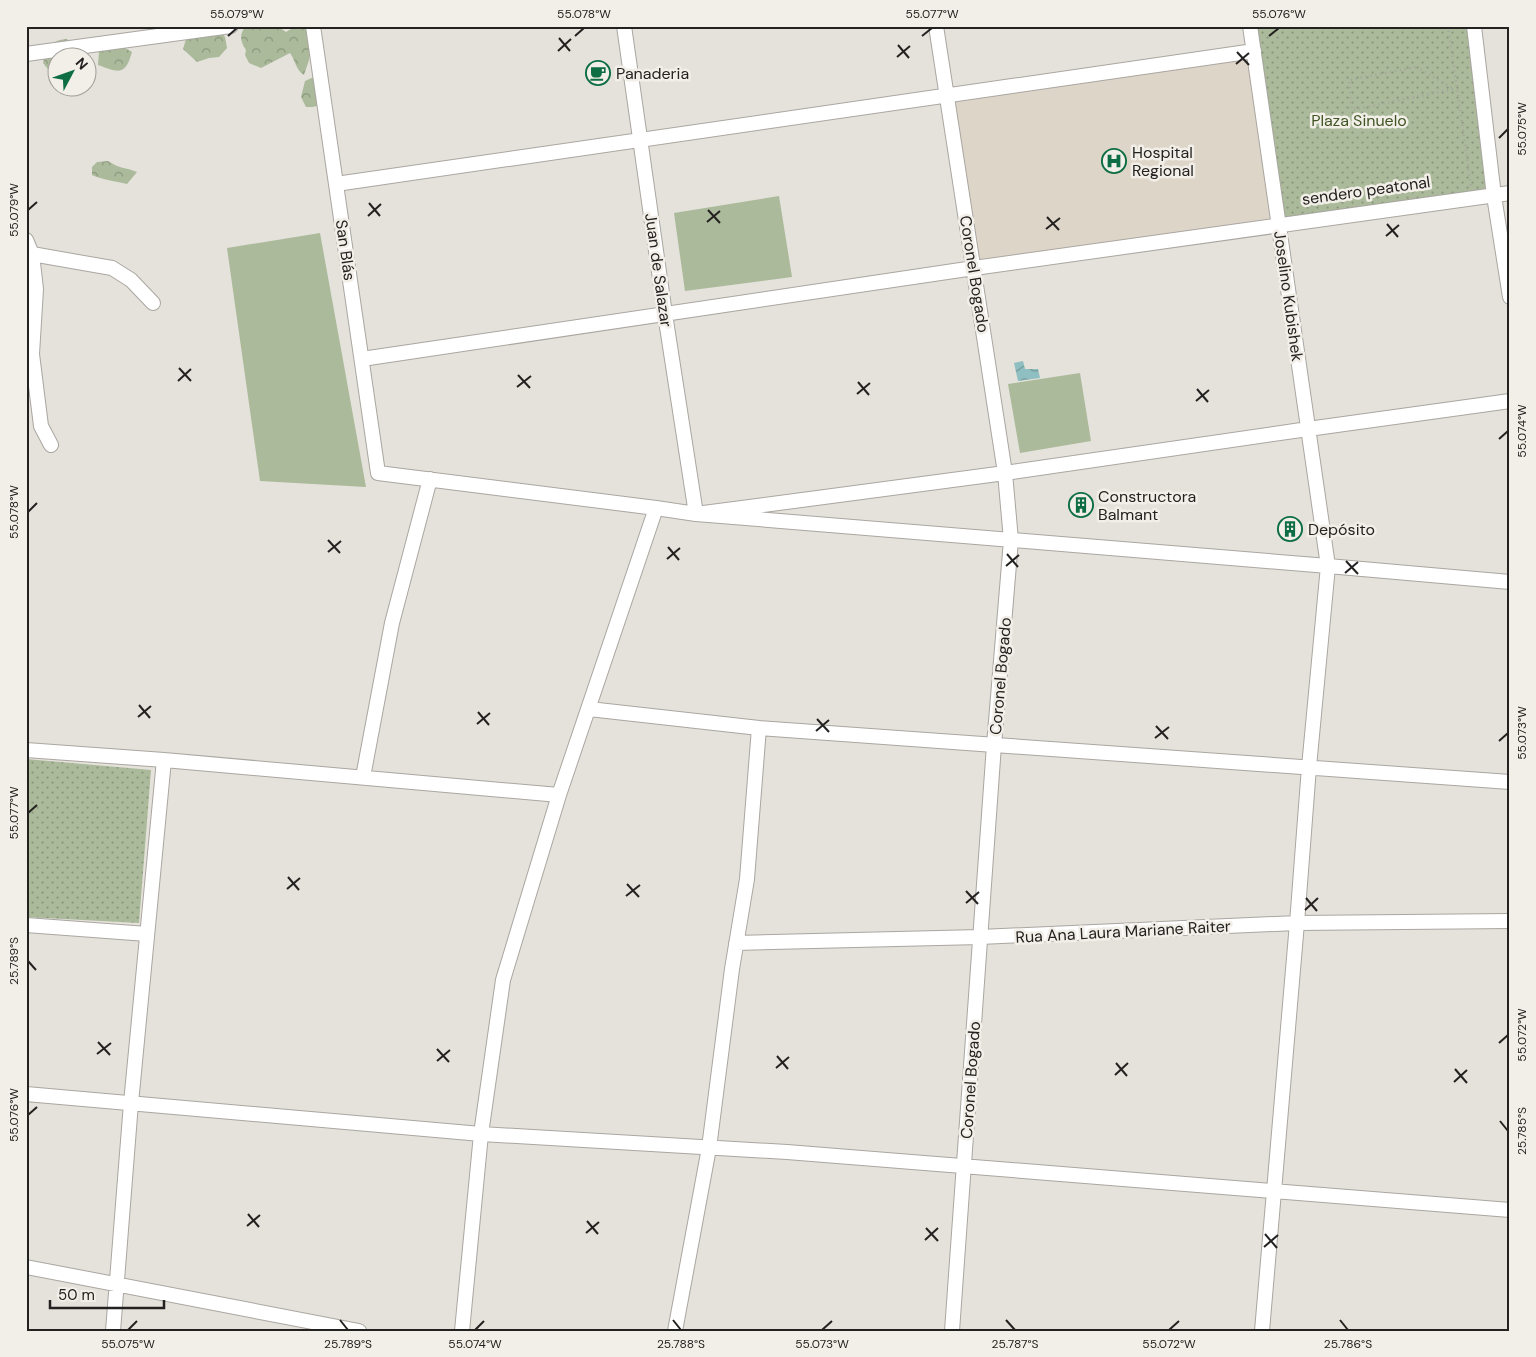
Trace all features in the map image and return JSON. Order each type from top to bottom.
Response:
[{"type":"street","points":[[26,54],[231,26]]},
{"type":"street","name":"San Blás","points":[[313,26],[378,473],[430,480]]},
{"type":"street","name":"Juan de Salazar","points":[[624,26],[696,514]]},
{"type":"street","name":"Coronel Bogado","points":[[936,26],[1005,474],[1011,540],[994,745],[952,1331]]},
{"type":"street","name":"Joselino Kubishek","points":[[1250,26],[1328,566],[1309,767],[1262,1331]]},
{"type":"street","points":[[1474,26],[1494,196],[1510,297]]},
{"type":"street","points":[[336,184],[1254,51]]},
{"type":"street","points":[[362,359],[974,268],[1510,193]]},
{"type":"street","points":[[26,240],[32,254],[36,289],[32,354],[41,426],[51,445]]},
{"type":"street","points":[[32,254],[112,268],[131,280],[154,303]]},
{"type":"street","points":[[696,514],[1005,474],[1510,401]]},
{"type":"street","points":[[363,777],[392,622],[430,480],[696,514],[1510,582]]},
{"type":"street","points":[[462,1331],[481,1134],[503,980],[559,795],[656,508]]},
{"type":"street","points":[[589,709],[759,728],[1510,782]]},
{"type":"street","points":[[675,1331],[709,1148],[736,943],[747,879],[759,728]]},
{"type":"street","points":[[26,750],[164,760],[559,795]]},
{"type":"street","points":[[112,1331],[131,1103],[164,760]]},
{"type":"street","name":"Rua Ana Laura Mariane Raiter","points":[[736,943],[980,937],[1297,923],[1510,921]]},
{"type":"street","points":[[26,925],[147,934]]},
{"type":"street","points":[[26,1094],[481,1134],[786,1152],[1510,1210]]},
{"type":"street","points":[[26,1266],[359,1331]]},
{"type":"path","points":[[1448,26],[1471,186]]},
{"type":"path","points":[[1416,67],[1454,89],[1352,110],[1349,80],[1416,67]]},
{"type":"shaded area","name":"Hospital Regional","points":[[1254,51],[1279,226],[974,268],[948,96]]},
{"type":"green space","points":[[217,26],[225,37],[227,48],[219,57],[197,62],[183,49],[187,36]]},
{"type":"green space","points":[[246,26],[277,26],[286,32],[296,26],[308,26],[313,34],[309,60],[304,75],[299,70],[290,53],[261,68],[249,63],[241,38]]},
{"type":"green space","name":"Plaza Sinuelo","points":[[1250,26],[1474,26],[1494,196],[1279,226]]},
{"type":"green space","points":[[67,39],[74,48],[50,48],[53,43]]},
{"type":"green space","points":[[115,42],[132,52],[127,66],[116,71],[98,65],[99,52]]},
{"type":"green space","points":[[48,50],[48,69],[43,63]]},
{"type":"green space","points":[[316,76],[321,104],[306,107],[301,97],[305,81]]},
{"type":"green space","points":[[108,161],[119,167],[137,172],[127,184],[92,175],[92,167],[97,162]]},
{"type":"green space","points":[[779,196],[792,277],[685,291],[674,213]]},
{"type":"green space","points":[[320,233],[366,487],[260,481],[227,248]]},
{"type":"green space","points":[[1080,373],[1091,441],[1020,453],[1008,384]]},
{"type":"green space","points":[[26,759],[151,770],[139,923],[26,917]]},
{"type":"water","points":[[1023,361],[1025,369],[1038,369],[1040,378],[1018,381],[1014,363]]},
{"type":"place","name":"Panaderia","points":[[598,73]]},
{"type":"place","name":"Hospital Regional","points":[[1114,161]]},
{"type":"place","name":"Constructora Balmant","points":[[1081,505]]},
{"type":"place","name":"Depósito","points":[[1290,529]]}]
